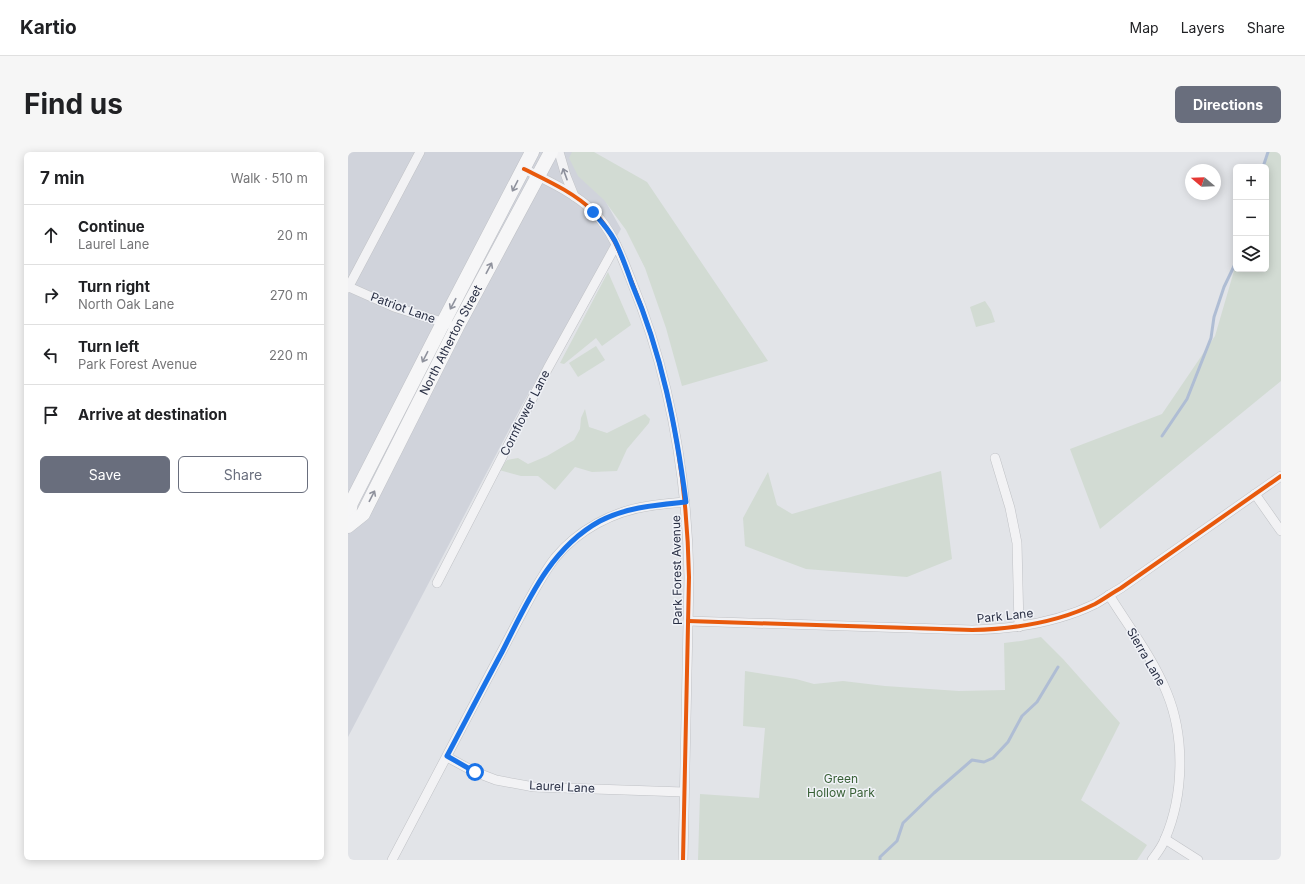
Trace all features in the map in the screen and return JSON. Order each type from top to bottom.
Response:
[{"type":"main road","name":"North Atherton Street","points":[[348,518],[351,503],[532,152]]},
{"type":"main road","name":"North Atherton Street","points":[[348,526],[363,514],[457,327],[551,152]]},
{"type":"street","points":[[348,288],[420,152]]},
{"type":"street","name":"Park Forest Avenue","points":[[559,152],[574,196]]},
{"type":"street","name":"Park Forest Avenue","points":[[524,169],[574,196],[593,212],[605,226],[616,245],[645,315],[659,359],[680,459],[686,502],[689,546],[683,860]]},
{"type":"street","name":"Cornflower Lane","points":[[437,583],[548,368],[616,245]]},
{"type":"street","name":"Patriot Lane","points":[[348,288],[394,307],[457,327]]},
{"type":"street","points":[[995,458],[1010,508],[1017,543],[1019,626]]},
{"type":"street","name":"Park Lane","points":[[688,621],[972,630],[1002,629],[1045,622],[1074,613],[1096,603],[1121,588],[1281,476]]},
{"type":"street","points":[[1255,494],[1281,532]]},
{"type":"street","points":[[392,860],[543,575],[563,549],[578,536],[600,521],[620,513],[648,506],[686,502]]},
{"type":"street","name":"Sierra Lane","points":[[1109,595],[1156,670],[1167,693],[1177,724],[1180,745],[1178,790],[1172,819],[1165,839],[1152,860]]},
{"type":"street","name":"Laurel Lane","points":[[447,756],[475,772],[496,780],[534,787],[684,792]]},
{"type":"street","points":[[1165,839],[1198,860]]},
{"type":"shaded area","points":[[348,152],[578,152],[621,229],[521,407],[348,737]]},
{"type":"green space","points":[[572,152],[594,152],[647,182],[768,361],[682,386],[666,328],[645,268],[626,230],[604,200],[578,176],[569,158]]},
{"type":"green space","points":[[1269,152],[1281,152],[1281,381],[1100,529],[1070,449],[1162,414],[1215,336],[1234,272],[1269,272],[1269,164],[1265,164]]},
{"type":"green space","points":[[608,272],[631,325],[602,346],[596,338],[564,364],[560,363]]},
{"type":"green space","points":[[985,301],[991,310],[995,322],[976,327],[970,307]]},
{"type":"green space","points":[[596,346],[605,360],[578,377],[569,363]]},
{"type":"green space","points":[[585,409],[589,427],[607,433],[645,414],[650,419],[649,423],[627,449],[617,471],[592,472],[575,467],[555,490],[538,476],[521,476],[499,470],[507,460],[518,458],[528,464],[547,456],[574,440],[580,429],[581,418]]},
{"type":"green space","points":[[941,471],[952,559],[907,577],[806,569],[745,546],[743,518],[768,472],[777,505],[792,514]]},
{"type":"green space","name":"Green Hollow Park","points":[[1041,637],[1063,659],[1120,723],[1081,800],[1147,845],[1137,860],[698,860],[700,794],[759,798],[765,728],[743,726],[745,671],[796,679],[814,684],[843,681],[885,686],[959,691],[1005,690],[1004,643]]},
{"type":"waterway","points":[[1264,164],[1268,152]]},
{"type":"waterway","points":[[1162,436],[1187,399],[1211,338],[1214,317],[1224,287],[1233,268]]},
{"type":"waterway","points":[[880,860],[880,857],[897,841],[903,823],[934,793],[972,760],[984,762],[993,758],[1008,742],[1022,716],[1037,702],[1058,667]]},
{"type":"cycle path","points":[[524,169],[560,187],[577,198],[593,211],[606,226],[620,252],[645,316],[666,389],[680,463],[688,539],[689,577],[683,860]]},
{"type":"cycle path","points":[[688,621],[972,630],[1035,624],[1065,616],[1095,604],[1121,588],[1281,476]]},
{"type":"route","points":[[475,772],[447,756],[522,613],[543,575],[554,559],[578,536],[600,521],[620,513],[648,506],[686,502],[673,420],[659,359],[645,315],[615,241],[593,212]]}]
